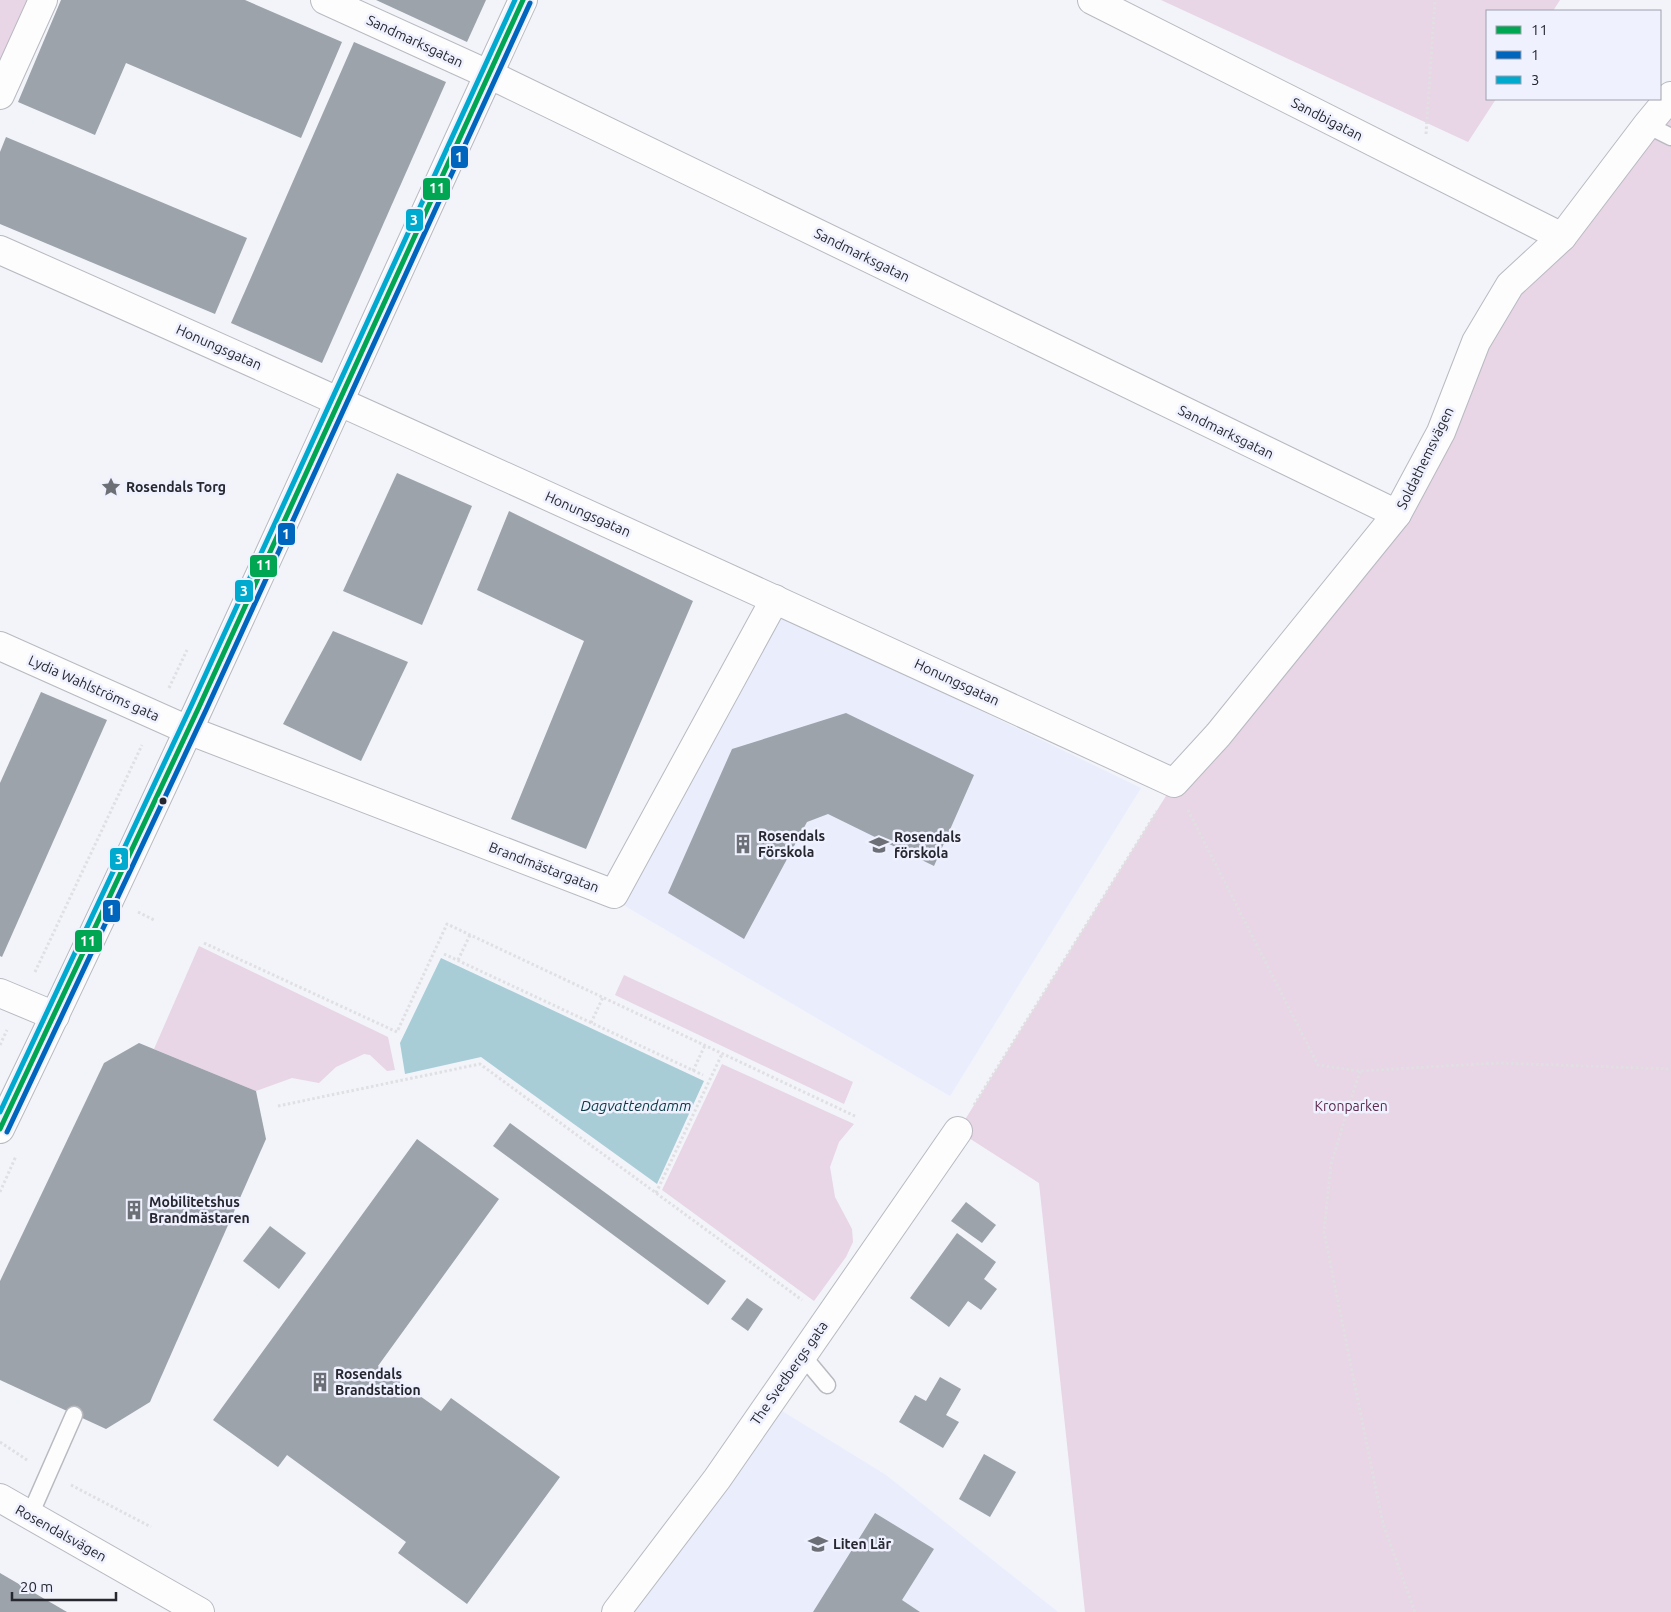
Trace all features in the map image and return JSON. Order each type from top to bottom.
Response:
[{"type":"street","points":[[0,95],[43,0]]},
{"type":"street","name":"Sandmarksgatan","points":[[325,0],[489,75],[1397,514]]},
{"type":"street","points":[[0,1129],[55,1016],[188,730],[523,0]]},
{"type":"street","name":"Sandbigatan","points":[[1092,0],[1562,237]]},
{"type":"street","name":"Soldathemsvägen","points":[[1174,783],[1218,735],[1397,514],[1441,432],[1476,342],[1510,285],[1562,237],[1646,124],[1671,96]]},
{"type":"street","name":"Honungsgatan","points":[[0,250],[339,400],[775,598],[1174,783]]},
{"type":"street","name":"Brandmästargatan","points":[[188,730],[614,894],[775,598]]},
{"type":"street","name":"Lydia Wahlströms gata","points":[[0,646],[188,730]]},
{"type":"street","points":[[10,997],[55,1016]]},
{"type":"street","name":"The Svedbergs gata","points":[[616,1612],[716,1479],[958,1131]]},
{"type":"street","name":"Rosendalsvägen","points":[[0,1498],[200,1612]]},
{"type":"lane","points":[[1646,124],[1671,137]]},
{"type":"lane","points":[[802,1355],[827,1385]]},
{"type":"lane","points":[[30,1516],[74,1415]]},
{"type":"path","points":[[1424,168],[1436,0]]},
{"type":"path","points":[[0,1045],[10,997],[156,715]]},
{"type":"path","points":[[1174,783],[1318,1065],[1360,1071],[1498,1063],[1671,1069]]},
{"type":"path","points":[[958,1131],[1174,783]]},
{"type":"path","points":[[137,912],[154,920]]},
{"type":"path","points":[[204,943],[397,1032],[447,924],[857,1117]]},
{"type":"path","points":[[458,960],[470,935]]},
{"type":"path","points":[[444,954],[703,1075]]},
{"type":"path","points":[[591,1023],[603,998]]},
{"type":"path","points":[[693,1071],[705,1045]]},
{"type":"path","points":[[656,1193],[722,1054]]},
{"type":"path","points":[[278,1106],[480,1064],[803,1301]]},
{"type":"path","points":[[1360,1071],[1331,1164],[1324,1232],[1383,1524],[1415,1612]]},
{"type":"path","points":[[0,1442],[48,1473],[151,1527]]},
{"type":"shaded area","name":"Rosendals förskola","points":[[778,613],[1141,788],[950,1096],[620,903]]},
{"type":"shaded area","name":"Liten Lär","points":[[769,1403],[886,1475],[1058,1612],[613,1612]]},
{"type":"green space","points":[[0,0],[30,0],[0,69]]},
{"type":"green space","points":[[1161,0],[1560,0],[1554,10],[1486,10],[1486,100],[1495,100],[1468,142]]},
{"type":"green space","name":"Kronparken","points":[[1671,96],[1671,1612],[1085,1612],[1039,1183],[958,1131],[1174,783],[1397,514],[1476,342]]},
{"type":"green space","points":[[199,946],[388,1037],[395,1070],[387,1071],[370,1055],[364,1054],[336,1067],[319,1083],[292,1078],[256,1091],[154,1049]]},
{"type":"green space","points":[[624,975],[853,1082],[844,1104],[615,995]]},
{"type":"green space","points":[[722,1064],[854,1124],[839,1142],[830,1167],[835,1197],[852,1229],[853,1242],[846,1257],[814,1301],[662,1190]]},
{"type":"water","name":"Dagvattendamm","points":[[441,958],[704,1081],[657,1184],[481,1057],[405,1074],[400,1043]]},
{"type":"building","points":[[61,0],[245,0],[342,42],[301,138],[126,63],[95,135],[18,102]]},
{"type":"building","points":[[376,0],[486,0],[467,42]]},
{"type":"building","points":[[354,42],[446,82],[322,363],[231,323]]},
{"type":"building","points":[[6,137],[247,238],[215,314],[0,224],[0,152]]},
{"type":"building","points":[[397,473],[472,506],[422,625],[343,591]]},
{"type":"building","points":[[509,511],[693,601],[586,849],[511,819],[584,641],[477,590]]},
{"type":"building","points":[[333,631],[408,662],[361,761],[283,724]]},
{"type":"building","points":[[41,692],[107,720],[2,957],[0,956],[0,783]]},
{"type":"building","name":"Rosendals Förskola","points":[[846,713],[974,775],[934,866],[828,814],[807,822],[744,939],[668,893],[732,749]]},
{"type":"building","name":"Mobilitetshus Brandmästaren","points":[[139,1043],[256,1091],[266,1139],[150,1402],[106,1429],[0,1380],[0,1281],[104,1063]]},
{"type":"building","points":[[510,1123],[726,1281],[708,1305],[493,1146]]},
{"type":"building","name":"Rosendals Brandstation","points":[[417,1139],[499,1199],[378,1366],[441,1411],[451,1398],[560,1477],[467,1604],[398,1553],[406,1542],[287,1455],[278,1467],[213,1420]]},
{"type":"building","points":[[966,1202],[996,1225],[982,1243],[951,1221]]},
{"type":"building","points":[[270,1226],[306,1253],[279,1289],[243,1261]]},
{"type":"building","points":[[957,1233],[996,1262],[984,1279],[997,1289],[981,1310],[968,1301],[949,1327],[910,1298]]},
{"type":"building","points":[[747,1298],[763,1309],[748,1331],[731,1319]]},
{"type":"building","points":[[940,1377],[961,1389],[946,1415],[959,1422],[943,1448],[899,1422],[915,1395],[926,1401]]},
{"type":"building","points":[[984,1454],[1016,1472],[990,1517],[959,1499]]},
{"type":"building","points":[[875,1513],[934,1549],[902,1600],[920,1612],[813,1612]]},
{"type":"building","points":[[0,1573],[67,1612],[0,1612]]},
{"type":"transit line","name":"3","points":[[0,1112],[192,704],[515,0]]},
{"type":"transit line","name":"11","points":[[0,1129],[199,707],[523,0]]},
{"type":"transit line","name":"1","points":[[7,1132],[206,710],[530,3]]},
{"type":"place","name":"Rosendals Torg","points":[[111,487]]},
{"type":"place","name":"Rosendals Förskola","points":[[743,844]]},
{"type":"place","name":"Rosendals förskola","points":[[879,845]]},
{"type":"place","name":"Mobilitetshus Brandmästaren","points":[[134,1210]]},
{"type":"place","name":"Rosendals Brandstation","points":[[320,1382]]},
{"type":"place","name":"Liten Lär","points":[[818,1544]]}]
